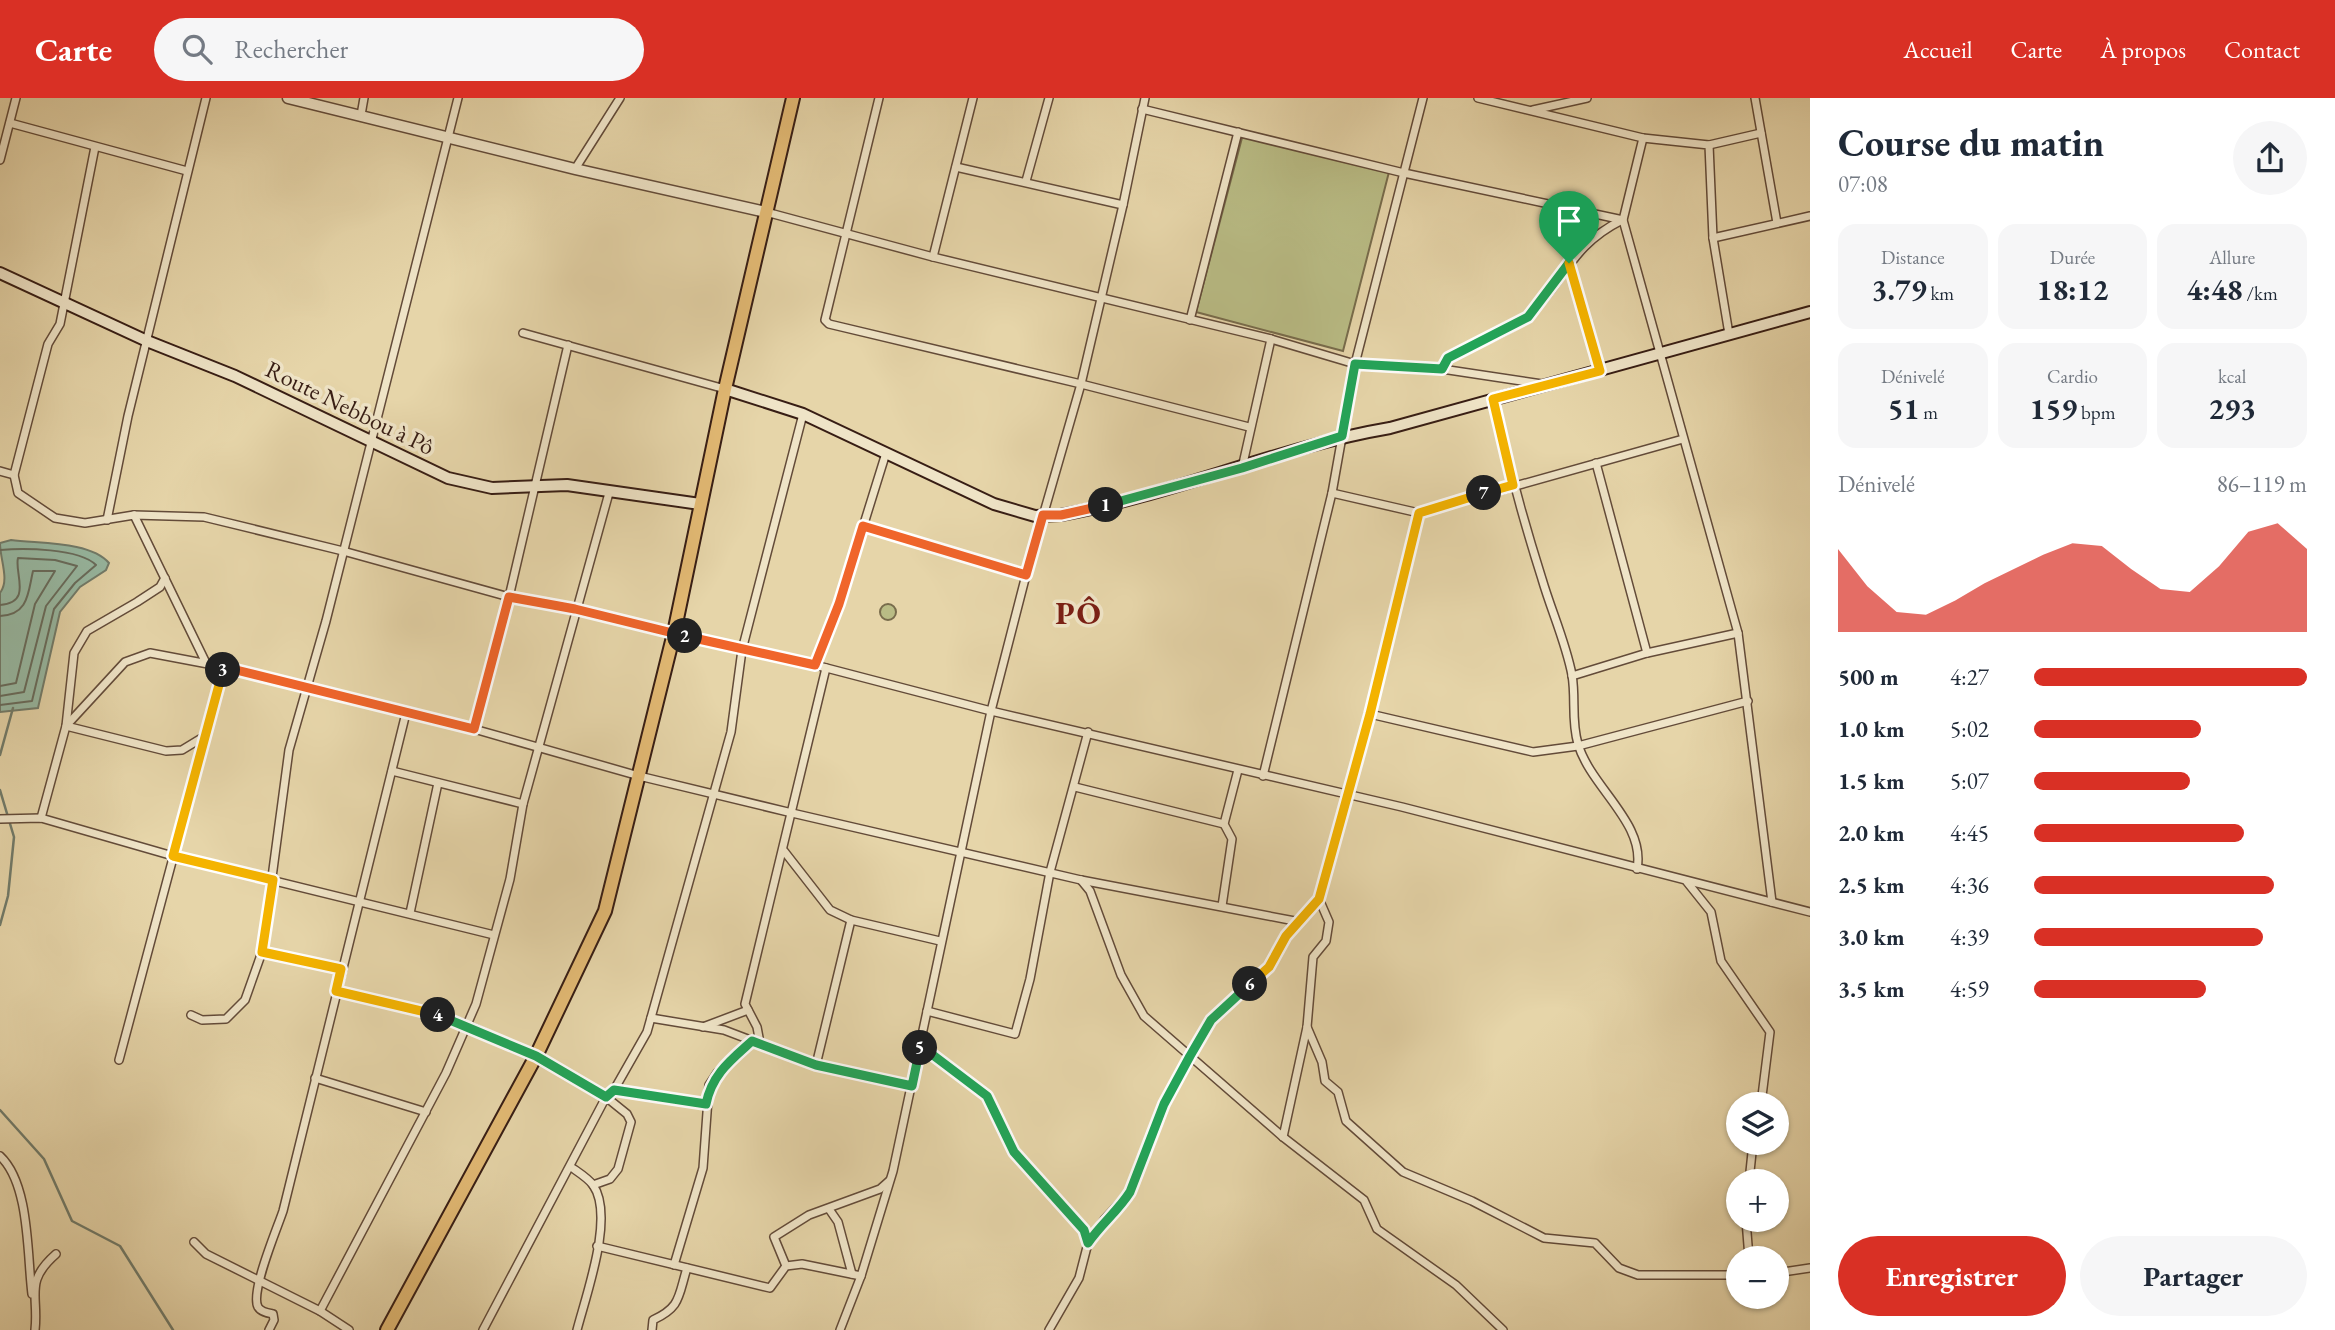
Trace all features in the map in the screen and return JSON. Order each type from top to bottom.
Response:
[{"type":"highway","points":[[387,1330],[536,1056],[605,911],[674,633],[724,389],[793,98]]},
{"type":"main road","name":"Route Nebbou à Pô","points":[[0,273],[147,341],[235,376],[448,478],[470,485],[567,485],[609,493],[701,503]]},
{"type":"main road","points":[[724,389],[803,414],[994,503],[1017,512],[1043,515],[1089,510],[1242,468],[1342,436],[1390,428],[1810,312]]},
{"type":"street","points":[[0,160],[16,98]]},
{"type":"street","points":[[107,520],[206,98]]},
{"type":"street","points":[[288,98],[575,169],[766,212],[933,257],[1271,339],[1355,364],[1442,369],[1543,384]]},
{"type":"street","points":[[361,116],[364,98]]},
{"type":"street","points":[[191,1016],[202,1020],[226,1019],[245,1000],[262,952],[289,750],[309,688],[457,98]]},
{"type":"street","points":[[575,169],[620,98]]},
{"type":"street","points":[[879,98],[844,232],[825,320],[829,324],[1249,427]]},
{"type":"street","points":[[933,257],[973,98]]},
{"type":"street","points":[[1026,181],[1049,98]]},
{"type":"street","points":[[840,1330],[861,1276],[890,1181],[991,711],[1026,575],[1081,384],[1124,205],[1145,98]]},
{"type":"street","points":[[1263,776],[1332,493],[1355,364],[1423,98]]},
{"type":"street","points":[[1478,98],[1643,138],[1709,145],[1761,133]]},
{"type":"street","points":[[1529,111],[1587,98]]},
{"type":"street","points":[[1755,98],[1777,223]]},
{"type":"street","points":[[1142,109],[1404,173],[1623,220]]},
{"type":"street","points":[[10,123],[187,172]]},
{"type":"street","points":[[1190,320],[1238,132]]},
{"type":"street","points":[[1643,138],[1623,220],[1738,633],[1772,902]]},
{"type":"street","points":[[1709,145],[1713,238],[1730,334]]},
{"type":"street","points":[[95,147],[60,324],[48,344],[14,475],[18,493],[55,519],[85,523],[134,515],[204,517],[343,551],[509,597],[575,609],[815,665],[991,711],[1402,807],[1810,912]]},
{"type":"street","points":[[956,166],[1124,205]]},
{"type":"street","points":[[1713,238],[1810,216]]},
{"type":"street","points":[[1442,369],[1448,358],[1528,317],[1569,263],[1597,233],[1623,220]]},
{"type":"street","points":[[1569,263],[1600,371]]},
{"type":"street","points":[[523,333],[724,389]]},
{"type":"street","points":[[1242,468],[1249,427],[1271,339]]},
{"type":"street","points":[[474,729],[536,487],[568,345]]},
{"type":"street","points":[[1493,399],[1513,485],[1572,676],[1572,716],[1578,746],[1604,794],[1635,834],[1640,853],[1637,869]]},
{"type":"street","points":[[482,1330],[606,1097],[614,1090],[647,1032],[731,732],[742,650],[803,414]]},
{"type":"street","points":[[1332,493],[1419,513],[1683,439]]},
{"type":"street","points":[[815,665],[839,604],[887,453]]},
{"type":"street","points":[[1595,463],[1647,653]]},
{"type":"street","points":[[0,471],[14,475]]},
{"type":"street","points":[[320,1311],[426,1112],[467,1025],[510,878],[523,804],[609,493]]},
{"type":"street","points":[[1049,1330],[1079,1278],[1088,1243],[1104,1220],[1122,1204],[1130,1192],[1164,1104],[1211,1020],[1269,967],[1286,936],[1319,899],[1370,714],[1419,513]]},
{"type":"street","points":[[134,515],[206,663]]},
{"type":"street","points":[[863,526],[1026,575]]},
{"type":"street","points":[[41,818],[66,726],[74,653],[88,631],[160,587],[165,578]]},
{"type":"street","points":[[1572,676],[1647,653],[1738,633]]},
{"type":"street","points":[[66,726],[125,662],[150,653],[224,667],[474,729],[639,776],[792,813],[1081,880],[1300,922]]},
{"type":"street","points":[[119,1059],[224,667]]},
{"type":"street","points":[[674,1265],[703,1168],[709,1085],[716,1073],[756,1042],[757,1027],[745,1004],[826,668]]},
{"type":"street","points":[[1370,714],[1533,752],[1578,746],[1748,701]]},
{"type":"street","points":[[269,1330],[274,1320],[272,1314],[260,1310],[257,1305],[259,1282],[283,1211],[406,713]]},
{"type":"street","points":[[66,726],[166,751],[183,750],[205,736]]},
{"type":"street","points":[[927,1011],[1015,1034],[1030,979],[1050,872],[1088,732]]},
{"type":"street","points":[[1222,906],[1232,839],[1224,824],[1238,770]]},
{"type":"street","points":[[392,771],[523,804]]},
{"type":"street","points":[[410,913],[438,783]]},
{"type":"street","points":[[1075,787],[1224,824]]},
{"type":"street","points":[[0,820],[41,818],[173,856],[494,935]]},
{"type":"street","points":[[784,851],[830,910],[851,920],[940,940]]},
{"type":"street","points":[[1081,880],[1090,891],[1121,975],[1144,1017],[1283,1137],[1364,1200],[1377,1229],[1455,1285],[1503,1330]]},
{"type":"street","points":[[1687,881],[1710,912],[1721,961],[1770,1032],[1762,1092]]},
{"type":"street","points":[[1283,1137],[1307,1027],[1312,957],[1326,941],[1329,922],[1319,899]]},
{"type":"street","points":[[816,1065],[851,920]]},
{"type":"street","points":[[262,952],[341,969]]},
{"type":"street","points":[[336,991],[436,1014],[467,1025],[536,1056],[606,1097],[627,1114],[631,1122],[618,1169],[610,1179],[593,1185]]},
{"type":"street","points":[[702,1027],[748,1010]]},
{"type":"street","points":[[651,1018],[724,1030],[816,1065],[912,1086]]},
{"type":"street","points":[[1307,1027],[1322,1062],[1325,1081],[1338,1092],[1346,1121],[1403,1172],[1472,1201],[1544,1238],[1595,1243],[1619,1268],[1638,1275],[1726,1275]]},
{"type":"street","points":[[921,1046],[987,1096],[1014,1152],[1084,1230],[1088,1243]]},
{"type":"street","points":[[315,1078],[426,1112]]},
{"type":"street","points":[[614,1090],[706,1104]]},
{"type":"street","points":[[0,1156],[8,1164],[27,1232],[35,1330]]},
{"type":"street","points":[[571,1167],[593,1185],[601,1208],[597,1246],[577,1330]]},
{"type":"street","points":[[786,1265],[774,1237],[809,1215],[880,1189],[890,1181]]},
{"type":"street","points":[[830,1209],[838,1222],[852,1274]]},
{"type":"street","points":[[194,1242],[206,1254],[320,1311],[349,1330]]},
{"type":"street","points":[[597,1246],[771,1288],[786,1265]]},
{"type":"street","points":[[32,1294],[40,1268],[56,1254]]},
{"type":"street","points":[[786,1265],[802,1264],[861,1276]]},
{"type":"street","points":[[652,1330],[653,1320],[670,1312],[676,1305],[687,1268]]},
{"type":"street","points":[[1789,1271],[1810,1268]]},
{"type":"green space","points":[[1243,134],[1389,172],[1343,351],[1196,312]]},
{"type":"green space","points":[[888,604],[894,606],[894,618],[888,620],[882,618],[880,612],[882,606]]},
{"type":"water","points":[[11,540],[77,547],[100,556],[109,563],[106,570],[80,587],[60,612],[38,708],[0,712],[0,593],[4,576],[0,543]]},
{"type":"waterway","points":[[0,755],[13,708]]},
{"type":"waterway","points":[[0,790],[14,837],[8,896],[0,925]]},
{"type":"waterway","points":[[0,1110],[44,1159],[72,1221],[120,1246],[173,1330]]},
{"type":"district","name":"PÔ","points":[[1079,613]]},
{"type":"route","points":[[1569,263],[1600,371],[1493,399],[1513,485],[1419,513],[1370,714],[1319,899],[1286,936],[1269,967],[1211,1020],[1164,1104],[1130,1192],[1122,1204],[1104,1220],[1088,1243],[1084,1230],[1014,1152],[1000,1128],[987,1096],[921,1046],[912,1086],[816,1065],[752,1041],[716,1073],[709,1085],[706,1104],[614,1090],[606,1097],[536,1056],[467,1025],[436,1014],[336,991],[341,969],[262,952],[273,880],[173,856],[224,667],[474,729],[509,597],[575,609],[815,665],[839,604],[863,526],[1026,575],[1043,515],[1089,510],[1242,468],[1342,436],[1355,364],[1442,369],[1448,358],[1528,317],[1569,263]]}]
